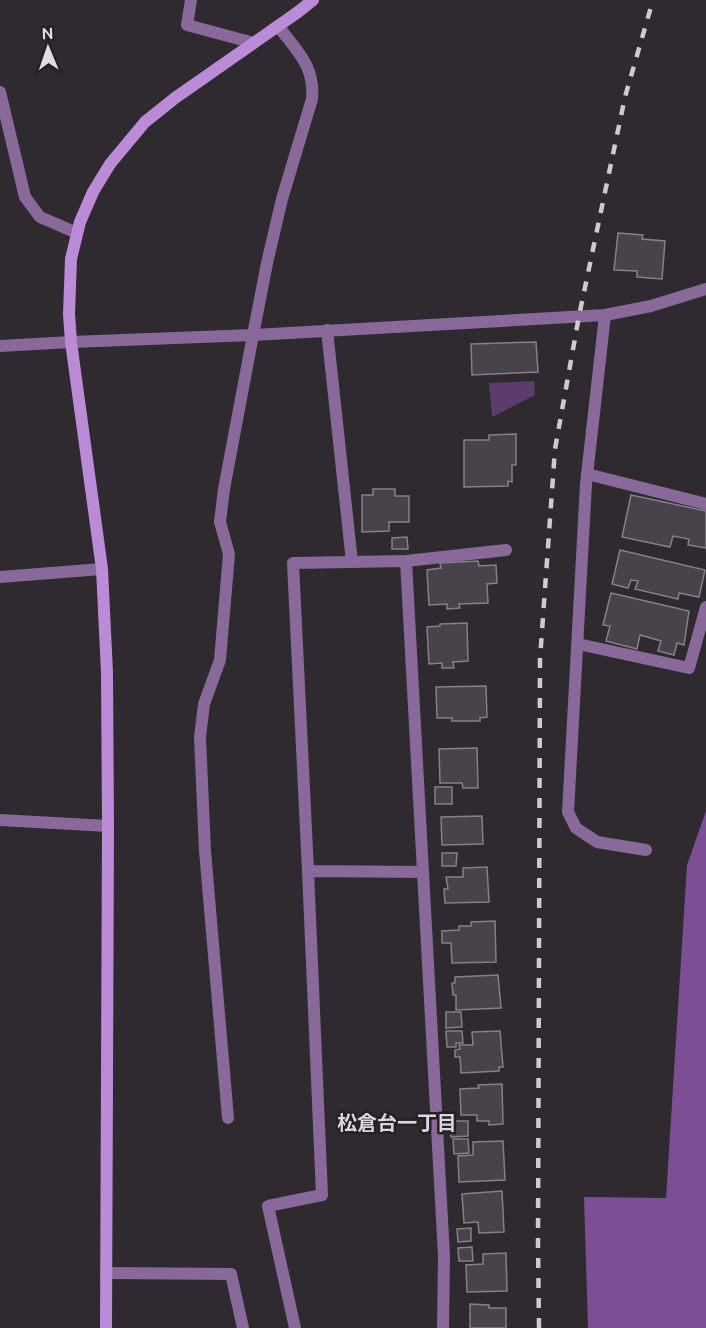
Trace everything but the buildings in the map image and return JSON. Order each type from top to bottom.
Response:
[{"type":"street","points":[[191,0],[187,25],[254,43]]},
{"type":"street","points":[[106,1328],[107,673],[102,569],[71,342],[69,314],[71,259],[77,232],[93,192],[110,164],[145,122],[313,0]]},
{"type":"street","points":[[228,1118],[205,851],[200,737],[204,704],[220,660],[230,554],[220,522],[224,489],[267,263],[282,199],[312,99],[312,78],[308,67],[278,26]]},
{"type":"street","points":[[0,92],[25,197],[40,217],[77,232]]},
{"type":"street","points":[[0,346],[253,335],[606,315],[651,306],[706,289]]},
{"type":"street","points":[[606,315],[587,474],[568,812],[576,828],[597,842],[646,850]]},
{"type":"street","points":[[327,330],[352,562]]},
{"type":"street","points":[[587,474],[706,504]]},
{"type":"street","points":[[295,1328],[268,1206],[322,1195],[293,563],[406,561],[506,550]]},
{"type":"street","points":[[406,561],[444,1256],[443,1328]]},
{"type":"street","points":[[0,576],[102,569]]},
{"type":"street","points":[[578,644],[689,668],[706,607]]},
{"type":"street","points":[[0,820],[108,826]]},
{"type":"street","points":[[308,871],[423,872]]},
{"type":"street","points":[[106,1273],[231,1274],[243,1328]]},
{"type":"shaded area","points":[[534,381],[535,395],[492,417],[489,383]]},
{"type":"shaded area","points":[[706,811],[706,1328],[588,1328],[584,1197],[666,1198],[687,865]]},
{"type":"railway","points":[[539,1328],[540,659],[555,449],[579,316],[625,97],[653,0]]},
{"type":"district","name":"松倉台一丁目","points":[[397,1122]]}]
